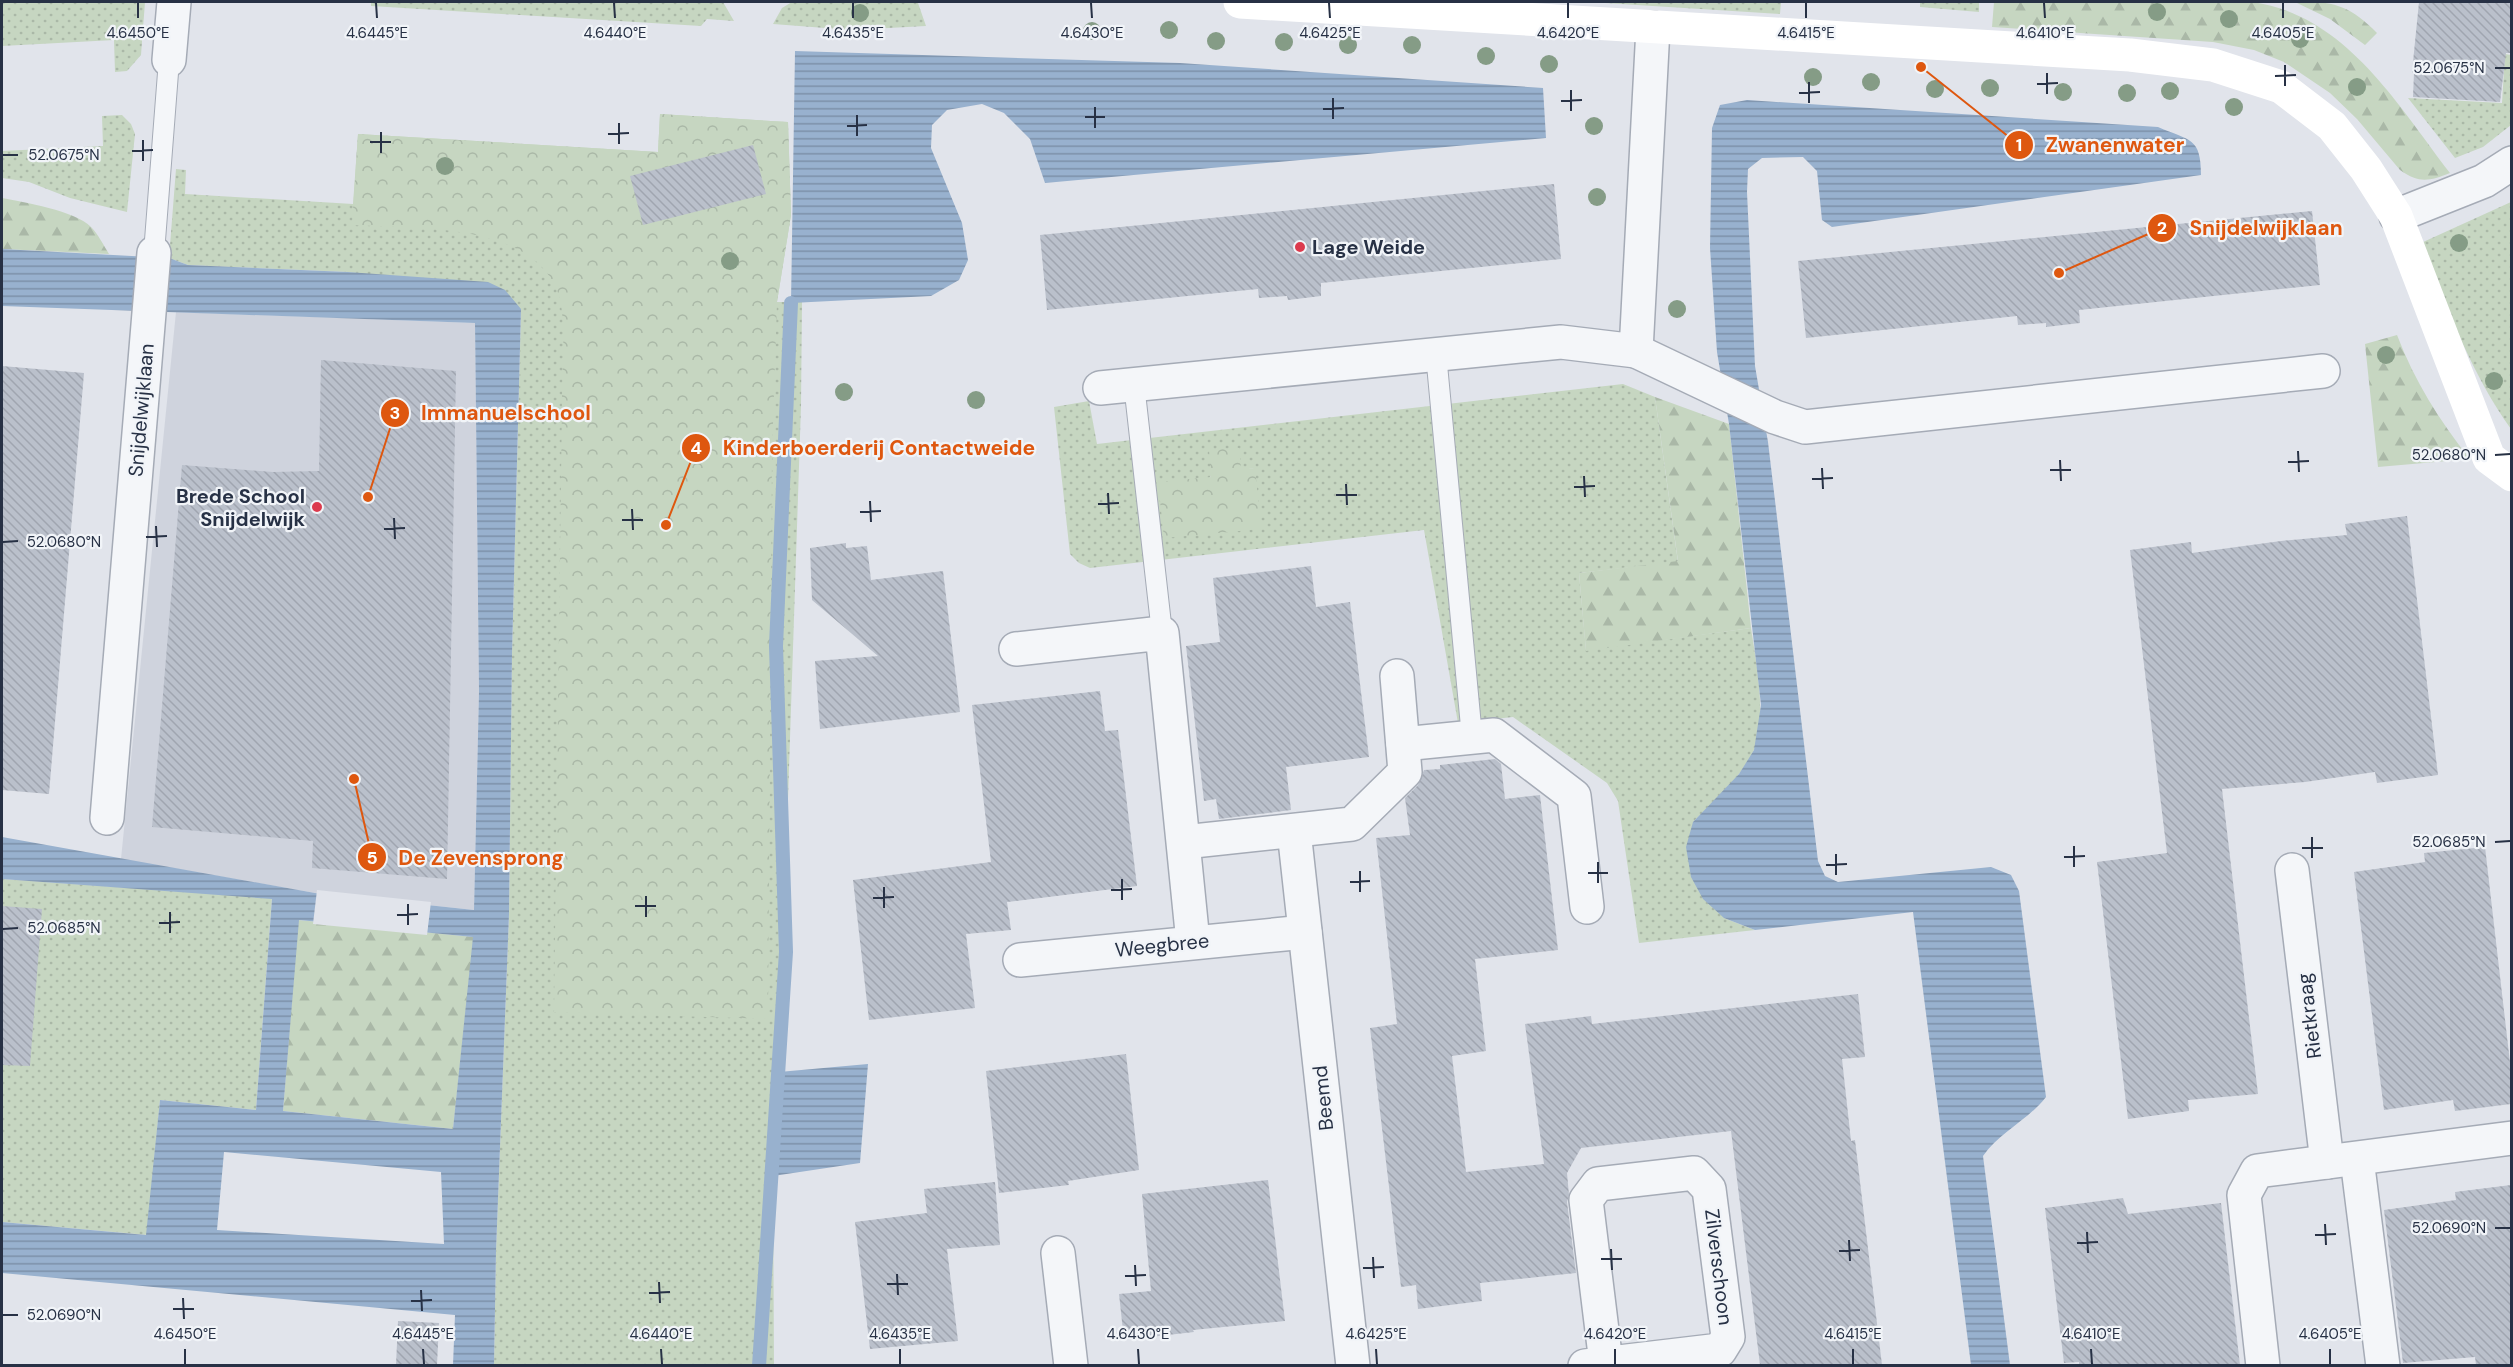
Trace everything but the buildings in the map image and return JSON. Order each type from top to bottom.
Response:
[{"type":"street","name":"Snijdelwijklaan","points":[[169,60],[174,2]]},
{"type":"street","points":[[1240,2],[2130,55],[2213,65],[2281,87],[2332,126],[2366,169],[2396,216],[2489,458],[2511,475]]},
{"type":"street","points":[[1636,351],[1653,28]]},
{"type":"street","points":[[2396,216],[2484,181],[2511,163]]},
{"type":"street","name":"Snijdelwijklaan","points":[[107,818],[154,253]]},
{"type":"street","points":[[1100,388],[1561,342],[1636,351],[1775,417],[1804,427],[2323,371]]},
{"type":"street","points":[[1016,649],[1162,633],[1193,942]]},
{"type":"street","points":[[1184,842],[1352,824],[1405,772],[1397,676]]},
{"type":"street","points":[[1403,744],[1494,735],[1574,796],[1587,906]]},
{"type":"street","name":"Beemd","points":[[1294,831],[1353,1365]]},
{"type":"street","name":"Rietkraag","points":[[2292,870],[2342,1160],[2383,1365]]},
{"type":"street","name":"Weegbree","points":[[1020,960],[1305,932]]},
{"type":"street","points":[[2263,1365],[2244,1195],[2257,1171],[2511,1138]]},
{"type":"street","name":"Zilverschoon","points":[[1694,1173],[1709,1189],[1728,1337],[1720,1350],[1595,1364],[1586,1200],[1598,1184],[1694,1173]]},
{"type":"street","points":[[1058,1253],[1071,1365]]},
{"type":"lane","name":"Snijdelwijklaan","points":[[154,253],[169,60]]},
{"type":"lane","points":[[1436,354],[1472,737]]},
{"type":"lane","points":[[1134,384],[1162,633]]},
{"type":"shaded area","name":"Brede School Snijdelwijk","points":[[176,312],[475,323],[479,691],[474,910],[315,893],[121,859]]},
{"type":"green space","points":[[2,2],[145,2],[141,55],[127,71],[115,72],[114,40],[2,46]]},
{"type":"green space","points":[[371,2],[723,2],[734,21],[707,19],[701,26],[371,6]]},
{"type":"green space","points":[[792,2],[918,3],[926,26],[851,30],[773,24],[782,8]]},
{"type":"green space","points":[[1589,2],[1781,2],[1780,14]]},
{"type":"green space","points":[[1920,2],[1979,2],[1979,12],[1920,7]]},
{"type":"green space","points":[[1994,2],[2253,2],[2286,11],[2316,25],[2342,44],[2366,67],[2389,92],[2450,173],[2425,180],[2413,178],[2400,170],[2357,119],[2330,93],[2284,62],[2254,50],[2213,42],[1992,27]]},
{"type":"green space","points":[[2295,2],[2320,2],[2340,7],[2358,16],[2377,33],[2365,45],[2330,19]]},
{"type":"green space","points":[[2505,54],[2511,55],[2511,125],[2483,147],[2455,158],[2408,98],[2502,103]]},
{"type":"green space","points":[[660,114],[788,122],[791,215],[777,302],[802,302],[801,406],[779,1072],[773,1176],[774,1365],[494,1365],[509,914],[512,654],[521,309],[348,272],[188,265],[169,258],[176,169],[186,170],[185,194],[353,204],[358,134],[658,152]]},
{"type":"green space","points":[[660,114],[788,122],[791,215],[777,302],[772,454],[768,1019],[554,1012],[563,347],[561,304],[558,293],[544,270],[524,253],[498,241],[438,229],[352,225],[358,134],[658,152]]},
{"type":"green space","points":[[122,115],[131,124],[135,134],[127,212],[70,198],[29,182],[2,178],[2,151],[103,146],[102,116]]},
{"type":"green space","points":[[2,198],[49,208],[84,221],[96,233],[109,254],[2,249]]},
{"type":"green space","points":[[2511,202],[2511,429],[2472,362],[2421,243]]},
{"type":"green space","points":[[2397,335],[2429,400],[2470,459],[2378,467],[2365,344]]},
{"type":"green space","points":[[1623,384],[1655,397],[1678,562],[1579,573],[1586,650],[1751,628],[1758,674],[1760,708],[1757,739],[1753,752],[1741,772],[1693,822],[1724,918],[1755,930],[1639,943],[1618,801],[1607,783],[1513,717],[1458,723],[1424,530],[1090,568],[1079,563],[1070,554],[1054,407],[1089,401],[1097,444]],"holes":[[[1254,468],[1164,538],[1211,476]]]},
{"type":"green space","points":[[1655,397],[1729,424],[1751,628],[1586,651],[1579,573],[1678,561]]},
{"type":"green space","points":[[1239,448],[1241,469],[1255,468],[1261,529],[1164,538],[1158,482],[1211,477],[1209,450]]},
{"type":"green space","points":[[2,879],[272,898],[256,1110],[160,1100],[147,1235],[2,1222]]},
{"type":"green space","points":[[298,920],[474,937],[453,1129],[283,1111]]},
{"type":"water","points":[[795,51],[1180,63],[1543,88],[1546,138],[1045,183],[1030,139],[1004,113],[982,104],[947,110],[932,125],[931,148],[962,223],[968,260],[959,280],[931,296],[791,303]]},
{"type":"water","points":[[1747,100],[2158,127],[2186,138],[2192,142],[2199,153],[2201,175],[1832,227],[1822,220],[1817,171],[1803,157],[1762,158],[1748,169],[1747,192],[1755,366],[1768,442],[1818,861],[1825,876],[1838,882],[1991,867],[2011,875],[2019,891],[2046,1097],[2031,1113],[1997,1140],[1983,1156],[2010,1365],[1971,1365],[1913,912],[1755,930],[1724,918],[1703,899],[1691,877],[1686,847],[1693,822],[1739,774],[1754,750],[1761,705],[1729,424],[1717,352],[1710,248],[1712,128],[1720,105]]},
{"type":"water","points":[[2,249],[169,258],[188,265],[348,272],[488,282],[505,290],[521,309],[512,654],[509,914],[494,1365],[453,1365],[455,1315],[2,1273],[2,1222],[146,1235],[160,1100],[256,1110],[272,899],[2,879],[2,837],[315,893],[474,910],[479,691],[475,323],[2,306]],"holes":[[[299,920],[473,937],[453,1129],[283,1111]],[[224,1152],[441,1172],[444,1244],[217,1230]]]},
{"type":"water","points":[[868,1064],[860,1163],[773,1176],[779,1072]]},
{"type":"pier","points":[[317,890],[431,902],[427,935],[313,924]]},
{"type":"waterway","points":[[759,1366],[786,952],[776,646],[791,303]]},
{"type":"place","name":"Zwanenwater","points":[[1921,67]]},
{"type":"place","name":"Lage Weide","points":[[1300,247]]},
{"type":"place","name":"Snijdelwijklaan","points":[[2059,273]]},
{"type":"place","name":"Immanuelschool","points":[[368,497]]},
{"type":"place","name":"Brede School Snijdelwijk","points":[[317,507]]},
{"type":"place","name":"Kinderboerderij Contactweide","points":[[666,525]]},
{"type":"place","name":"De Zevensprong","points":[[354,779]]}]
